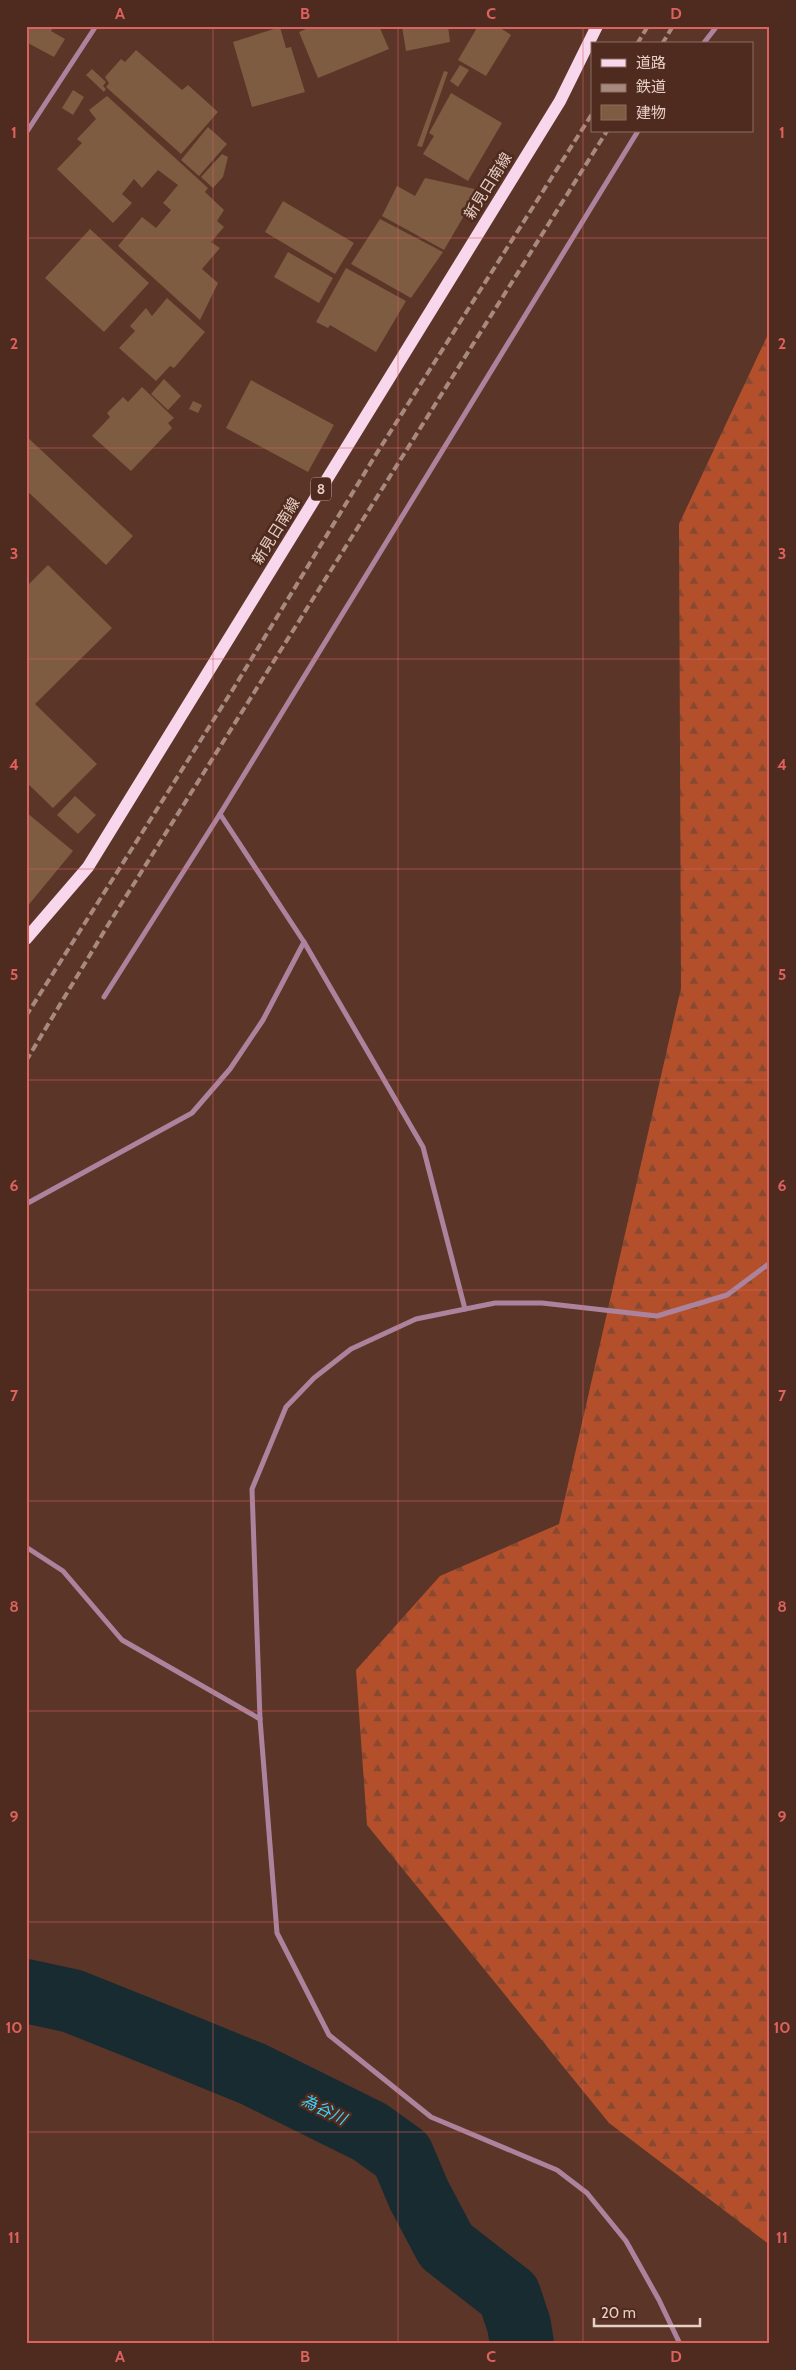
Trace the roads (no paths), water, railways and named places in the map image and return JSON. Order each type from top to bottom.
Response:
[{"type":"main road","name":"新見日南線","points":[[26,939],[88,868],[554,109],[597,26]]},
{"type":"street","points":[[26,133],[96,26]]},
{"type":"street","points":[[705,42],[717,26]]},
{"type":"street","points":[[104,997],[220,814],[637,132]]},
{"type":"street","points":[[220,814],[304,942],[423,1147],[465,1310]]},
{"type":"street","points":[[26,1204],[192,1113],[230,1069],[263,1020],[304,942]]},
{"type":"street","points":[[680,2344],[659,2300],[626,2241],[587,2193],[557,2170],[431,2117],[329,2035],[277,1933],[260,1719],[252,1489],[286,1408],[314,1378],[351,1349],[416,1319],[494,1303],[542,1303],[657,1316],[727,1295],[770,1263]]},
{"type":"street","points":[[26,1547],[63,1572],[122,1640],[260,1719]]},
{"type":"waterway","name":"為谷川","points":[[26,1991],[72,2001],[253,2074],[370,2132],[402,2155],[419,2195],[446,2246],[509,2295],[519,2325],[522,2344]]},
{"type":"railway","points":[[638,42],[648,26]]},
{"type":"railway","points":[[663,42],[673,26]]},
{"type":"railway","points":[[26,1016],[235,686],[375,456],[591,116]]},
{"type":"railway","points":[[26,1061],[108,925],[606,132]]}]
